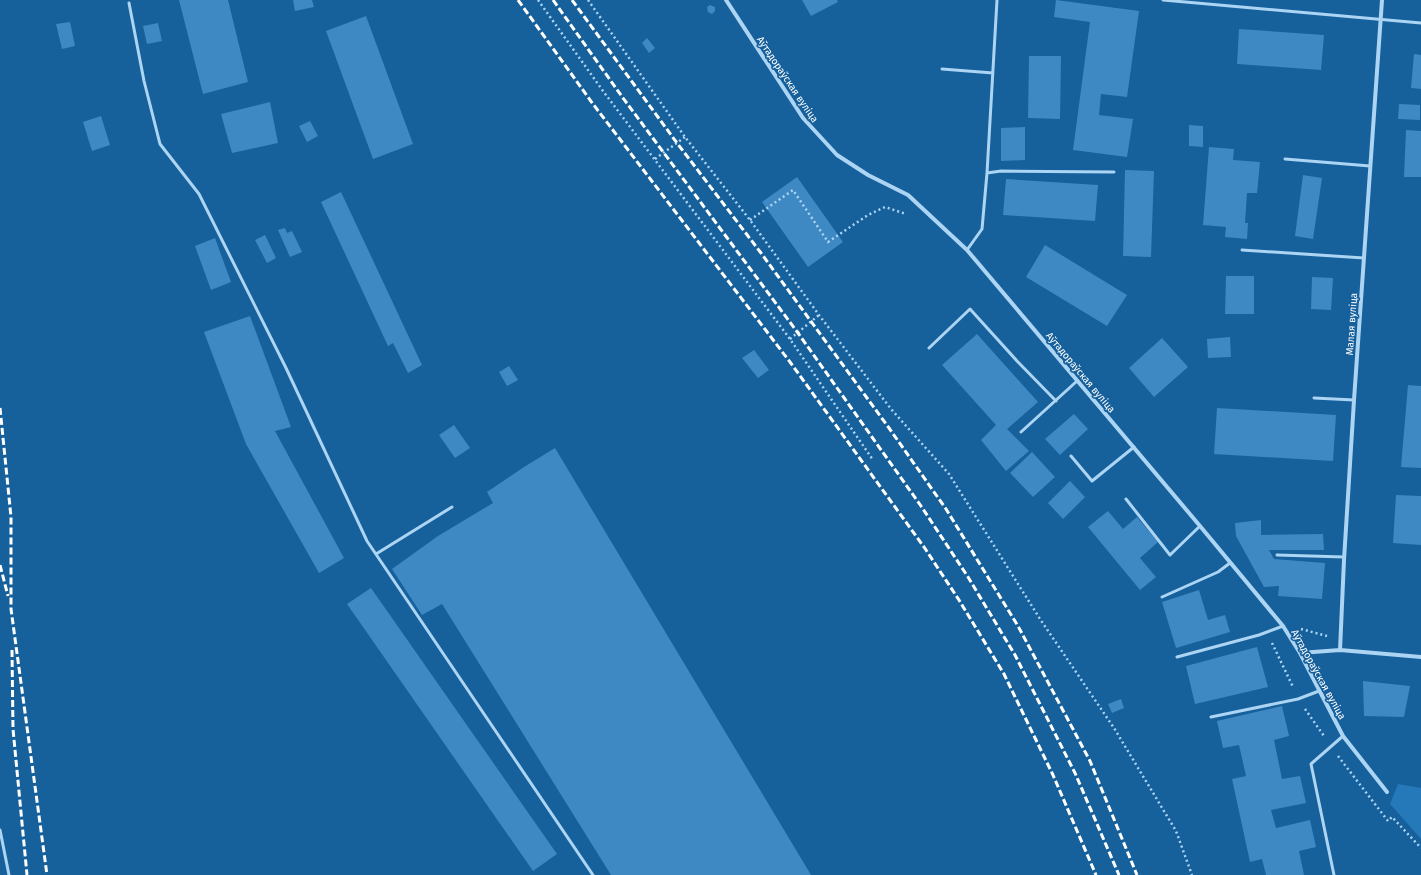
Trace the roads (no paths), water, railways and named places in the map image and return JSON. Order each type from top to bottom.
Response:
[{"type":"street","name":"Аўтадораўская вуліца","points":[[726,0],[803,118],[837,155],[868,175],[908,195],[967,250],[1200,526],[1283,626],[1300,653],[1344,736],[1387,792]]},
{"type":"street","name":"Малая вуліца","points":[[1340,650],[1344,557],[1354,400],[1382,0]]},
{"type":"street","points":[[1300,653],[1340,650],[1421,657]]},
{"type":"lane","points":[[967,250],[982,229],[987,173],[997,0]]},
{"type":"lane","points":[[1163,0],[1421,23]]},
{"type":"lane","points":[[129,4],[144,81],[160,144],[199,194],[286,368],[367,541],[593,875]]},
{"type":"lane","points":[[942,69],[993,73]]},
{"type":"lane","points":[[1285,159],[1370,166]]},
{"type":"lane","points":[[987,173],[1001,171],[1114,172]]},
{"type":"lane","points":[[1242,250],[1364,258]]},
{"type":"lane","points":[[928,348],[970,309],[1056,401]]},
{"type":"lane","points":[[1021,432],[1077,381]]},
{"type":"lane","points":[[1314,398],[1354,400]]},
{"type":"lane","points":[[1071,456],[1092,481],[1134,447]]},
{"type":"lane","points":[[1126,499],[1170,555],[1200,526]]},
{"type":"lane","points":[[376,554],[452,507]]},
{"type":"lane","points":[[1277,555],[1344,557]]},
{"type":"lane","points":[[1162,597],[1218,572],[1230,563]]},
{"type":"lane","points":[[1177,657],[1259,635],[1283,626]]},
{"type":"lane","points":[[1211,717],[1298,699],[1319,691]]},
{"type":"lane","points":[[1334,875],[1311,764],[1344,736]]},
{"type":"lane","points":[[0,830],[9,875]]},
{"type":"railway","points":[[518,0],[593,104],[790,362],[924,547],[959,600],[1004,674],[1053,775],[1096,875]]},
{"type":"railway","points":[[553,0],[623,98],[798,333],[921,506],[968,577],[1015,655],[1075,773],[1119,875]]},
{"type":"railway","points":[[572,0],[677,143],[761,253],[889,428],[946,509],[1018,626],[1090,761],[1137,875]]},
{"type":"railway","points":[[0,408],[11,517],[11,609],[47,875]]},
{"type":"railway","points":[[0,565],[8,596]]},
{"type":"railway","points":[[12,650],[13,729],[27,875]]}]
